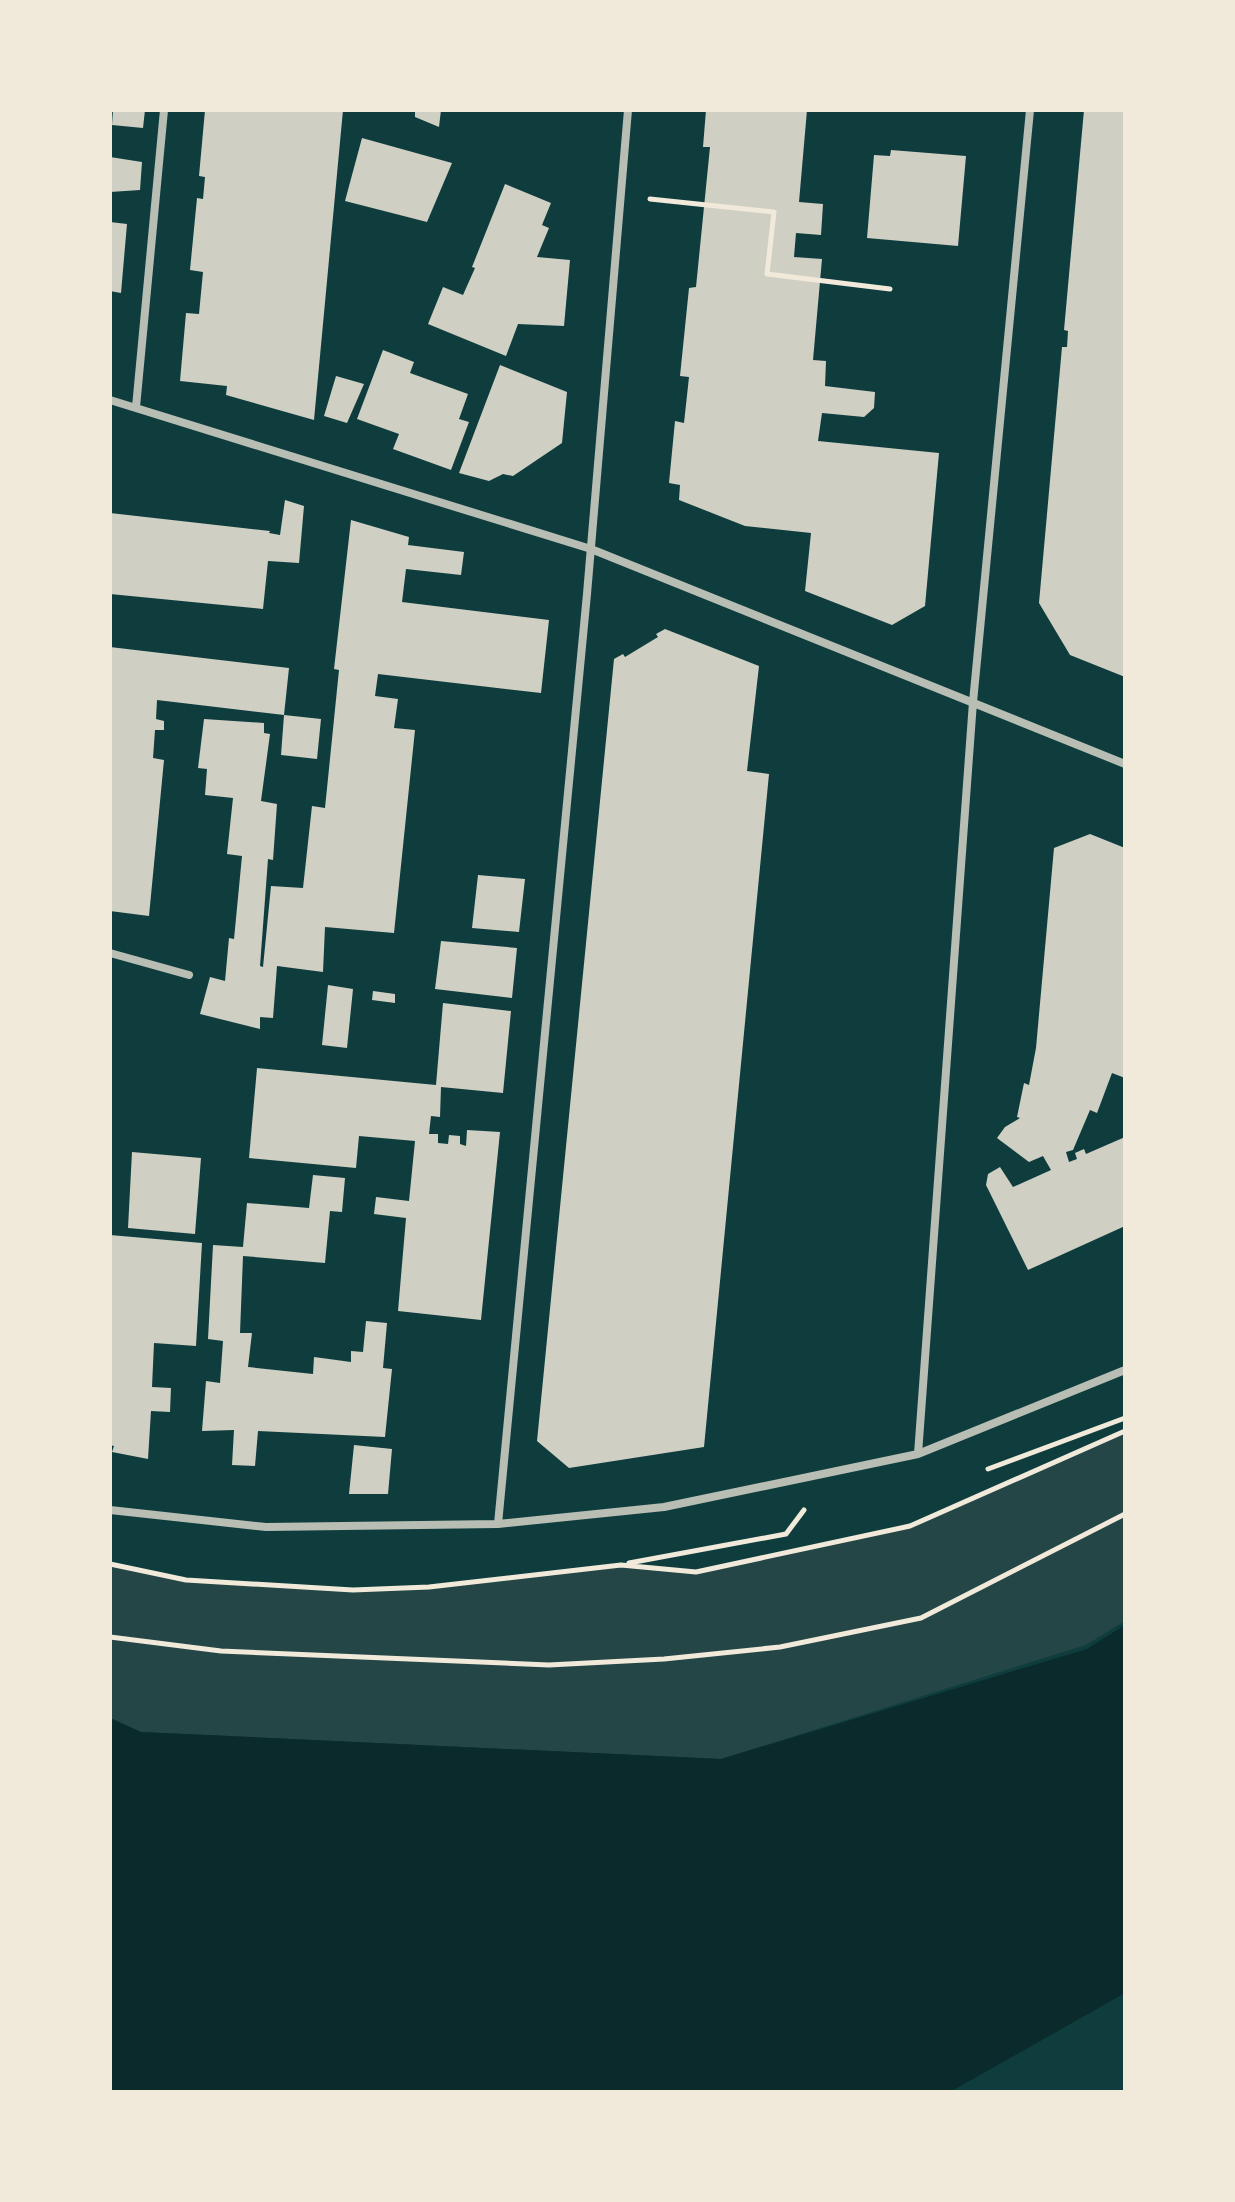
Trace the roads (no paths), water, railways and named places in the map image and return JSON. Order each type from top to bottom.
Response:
[{"type":"street","points":[[136,407],[164,110]]},
{"type":"street","points":[[498,1524],[591,549],[628,110]]},
{"type":"street","points":[[918,1454],[973,702],[1030,110]]},
{"type":"street","points":[[110,400],[591,549],[1125,764]]},
{"type":"street","points":[[110,953],[189,975]]},
{"type":"street","points":[[110,1510],[266,1527],[498,1524],[664,1507],[918,1454],[1125,1370]]}]
